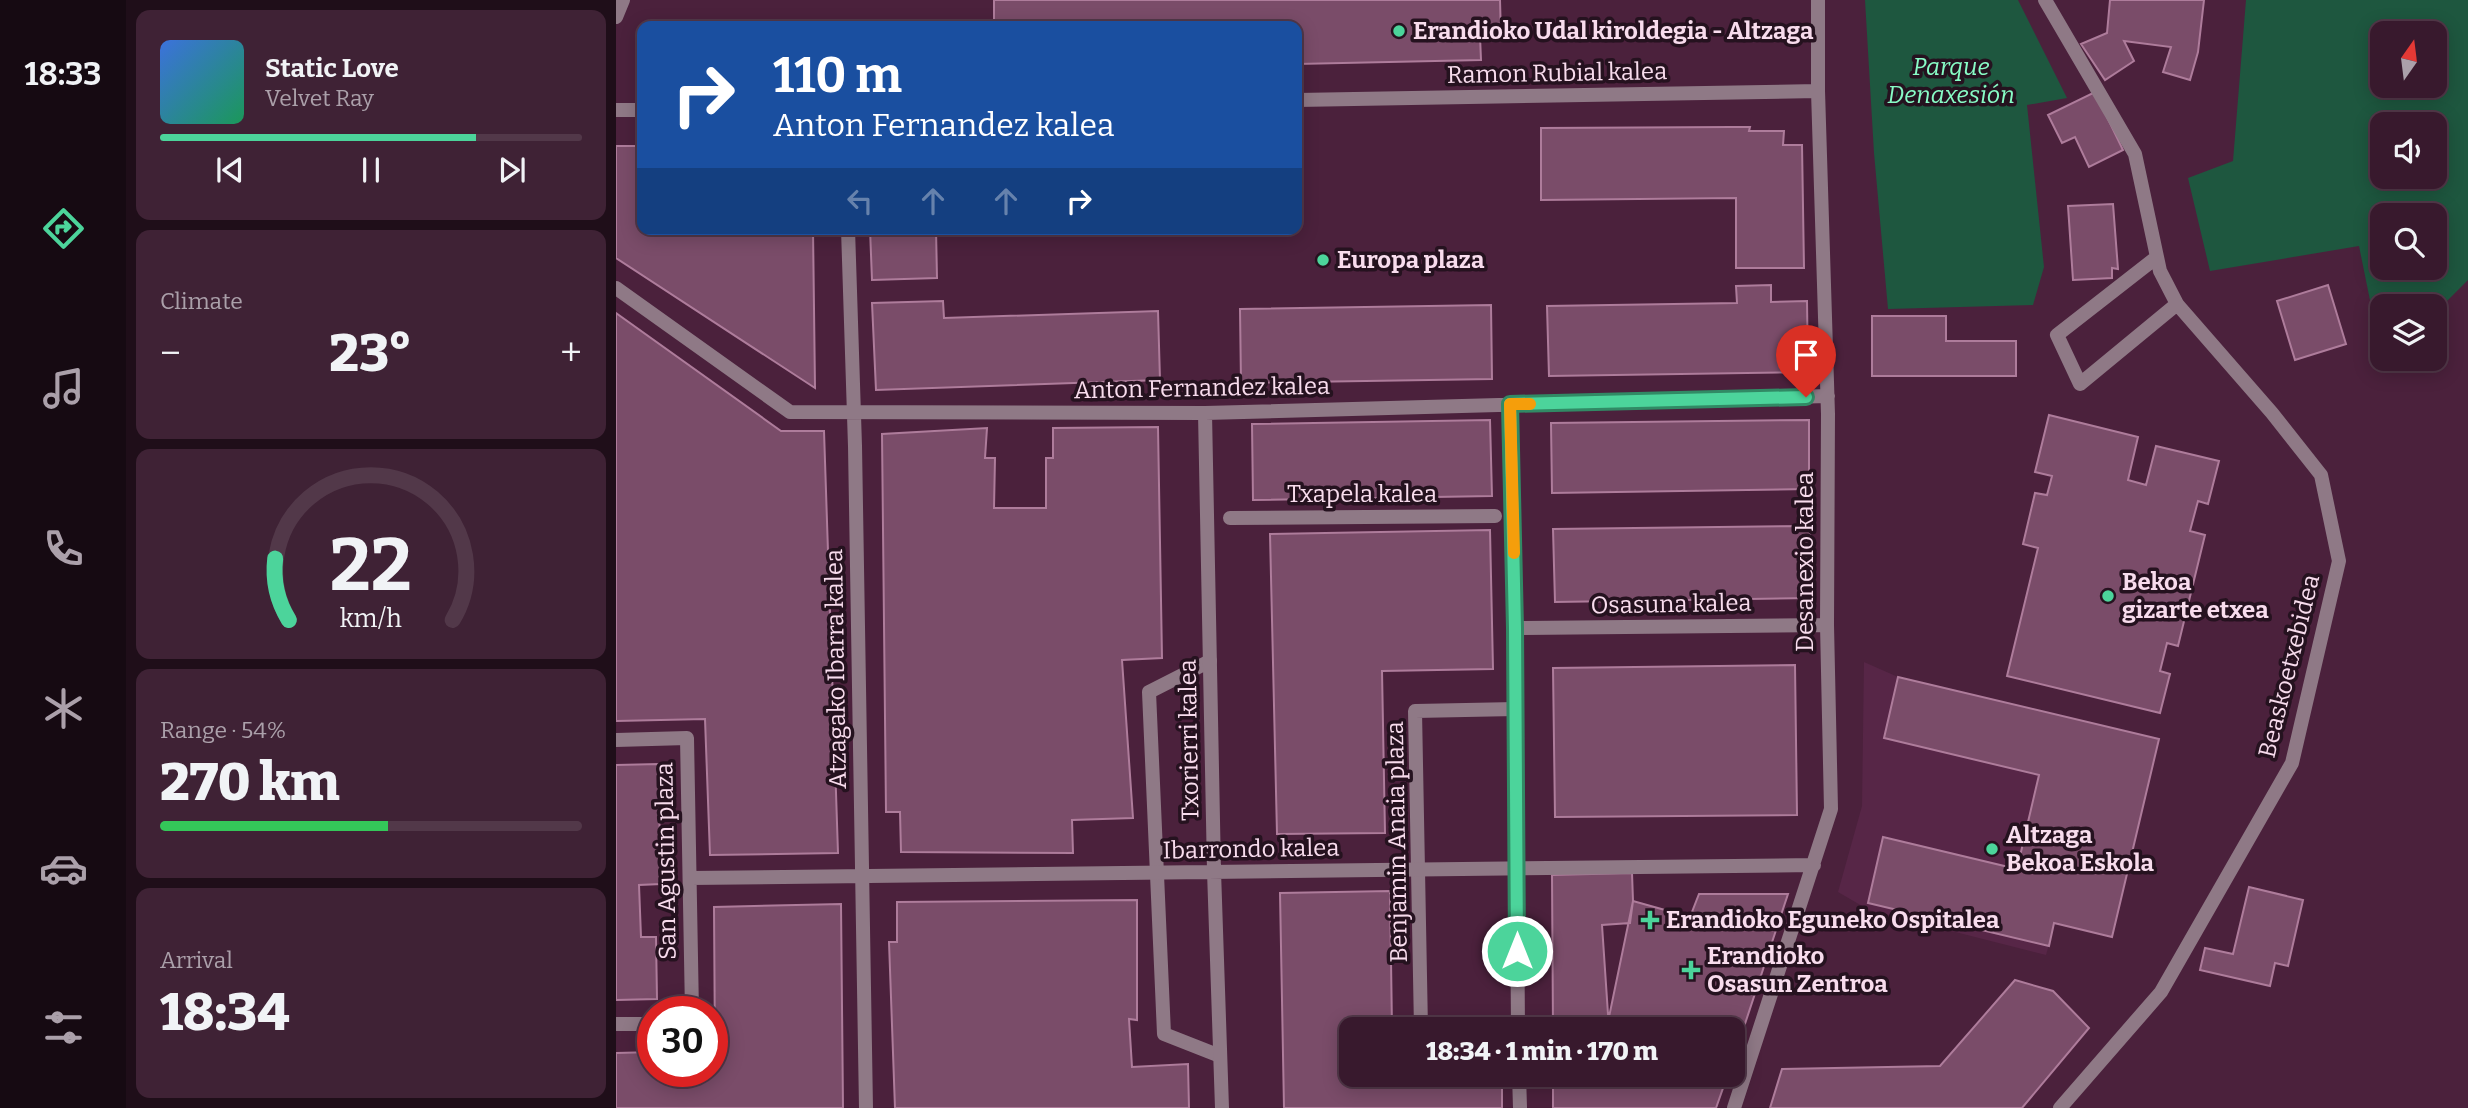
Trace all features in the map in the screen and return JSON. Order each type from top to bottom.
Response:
[{"type":"street","points":[[616,17],[623,0]]},
{"type":"street","name":"Desanexio kalea","points":[[1734,1108],[1831,809],[1827,625],[1828,396],[1818,91],[1818,0]]},
{"type":"street","name":"Beaskoetxebidea","points":[[2045,0],[2135,154],[2160,271],[2178,304],[2272,413],[2321,475],[2339,561],[2292,763],[2161,992],[2060,1108]]},
{"type":"street","name":"Ramon Rubial kalea","points":[[1302,100],[1818,91]]},
{"type":"street","points":[[616,110],[637,110]]},
{"type":"street","name":"Atzagako Ibarra kalea","points":[[848,235],[854,413],[866,1108]]},
{"type":"street","points":[[2157,257],[2057,335],[2080,384],[2178,304]]},
{"type":"street","name":"Anton Fernandez kalea","points":[[616,288],[790,412],[1205,413],[1828,396]]},
{"type":"street","points":[[1510,404],[1515,628],[1518,1017]]},
{"type":"street","name":"Txorierri kalea","points":[[1205,413],[1214,872],[1222,1108]]},
{"type":"street","name":"Txapela kalea","points":[[1230,518],[1495,516]]},
{"type":"street","name":"Osasuna kalea","points":[[1515,628],[1827,625]]},
{"type":"street","points":[[1210,661],[1149,692],[1164,1034],[1220,1056]]},
{"type":"street","name":"Benjamin Anaia plaza","points":[[1422,1017],[1415,711],[1516,709]]},
{"type":"street","name":"San Agustin plaza","points":[[616,740],[687,738],[692,996]]},
{"type":"street","name":"Ibarrondo kalea","points":[[690,878],[1814,865]]},
{"type":"street","points":[[616,1024],[637,1024]]},
{"type":"street","points":[[1519,1087],[1520,1108]]},
{"type":"shaded area","name":"Altzaga Bekoa Eskola","points":[[1864,662],[1898,677],[2159,739],[2112,937],[2055,923],[2046,955],[1869,910],[1838,892],[1862,806]]},
{"type":"green space","name":"Parque Denaxesión","points":[[1865,0],[2018,0],[2067,98],[2027,105],[2044,267],[2033,305],[1888,309],[1874,153]]},
{"type":"green space","points":[[2246,0],[2468,0],[2468,280],[2447,301],[2447,294],[2370,294],[2370,300],[2359,246],[2210,271],[2188,178],[2233,161]]},
{"type":"building","name":"Erandioko Udal kiroldegia - Altzaga","points":[[994,0],[1500,0],[1501,36],[1480,36],[1481,60],[1302,64],[1302,21],[994,21]]},
{"type":"building","points":[[2110,0],[2204,0],[2198,52],[2190,80],[2163,72],[2171,47],[2124,41],[2134,61],[2105,80],[2081,44],[2107,33]]},
{"type":"building","points":[[2095,92],[2123,150],[2089,167],[2075,137],[2062,143],[2048,115]]},
{"type":"building","points":[[1750,127],[1749,131],[1784,131],[1783,145],[1802,145],[1804,268],[1736,268],[1736,198],[1541,200],[1541,128]]},
{"type":"building","points":[[616,146],[637,146],[637,235],[813,235],[815,388],[616,258]]},
{"type":"building","points":[[2113,204],[2118,269],[2112,268],[2112,278],[2073,280],[2068,206]]},
{"type":"building","points":[[870,235],[936,235],[937,278],[872,280]]},
{"type":"building","points":[[1771,285],[1771,302],[1807,301],[1808,372],[1549,376],[1547,306],[1737,303],[1736,286]]},
{"type":"building","points":[[2328,285],[2346,344],[2295,360],[2277,301]]},
{"type":"building","points":[[943,301],[944,318],[1158,311],[1160,380],[876,390],[872,303]]},
{"type":"building","points":[[1491,305],[1492,379],[1241,383],[1240,309]]},
{"type":"building","points":[[616,313],[781,431],[824,431],[838,853],[710,855],[705,719],[616,721]]},
{"type":"building","points":[[1872,316],[1946,316],[1946,341],[2016,341],[2016,376],[1872,376]]},
{"type":"building","name":"Bekoa gizarte etxea","points":[[2049,415],[2138,437],[2128,480],[2146,485],[2156,446],[2219,461],[2208,504],[2198,501],[2190,531],[2205,535],[2178,646],[2167,643],[2160,671],[2170,674],[2160,713],[2007,676],[2038,548],[2023,544],[2035,493],[2047,495],[2052,476],[2035,472]]},
{"type":"building","points":[[1490,420],[1492,496],[1253,500],[1252,424]]},
{"type":"building","points":[[1809,420],[1809,489],[1552,493],[1551,423]]},
{"type":"building","points":[[1158,427],[1162,658],[1122,660],[1133,818],[1072,820],[1073,853],[901,852],[900,812],[886,812],[882,434],[987,428],[985,458],[995,458],[994,508],[1046,508],[1046,458],[1053,458],[1053,428]]},
{"type":"building","points":[[1810,526],[1811,598],[1555,602],[1553,529]]},
{"type":"building","points":[[1490,530],[1493,669],[1382,671],[1385,833],[1277,834],[1270,534]]},
{"type":"building","points":[[1795,665],[1797,815],[1555,817],[1553,668]]},
{"type":"building","name":"Altzaga Bekoa Eskola","points":[[1898,677],[2159,739],[2112,937],[2054,923],[2049,946],[1868,903],[1883,837],[2017,869],[2039,775],[1884,738]]},
{"type":"building","points":[[658,764],[661,884],[639,885],[641,937],[656,937],[657,996],[637,996],[637,999],[616,1000],[616,765]]},
{"type":"building","points":[[1632,873],[1633,901],[1630,923],[1602,925],[1608,1017],[1553,1017],[1552,875]]},
{"type":"building","points":[[2249,887],[2303,900],[2288,966],[2275,963],[2270,986],[2200,970],[2205,948],[2233,954]]},
{"type":"building","points":[[1390,891],[1392,1017],[1339,1017],[1339,1087],[1502,1087],[1502,1108],[1284,1108],[1280,893]]},
{"type":"building","name":"Erandioko Osasun Zentroa","points":[[1699,894],[1788,894],[1745,1024],[1745,1017],[1609,1017],[1633,901],[1690,917]]},
{"type":"building","points":[[1137,900],[1137,1020],[1129,1019],[1132,1067],[1188,1064],[1189,1108],[895,1108],[889,942],[897,942],[897,902]]},
{"type":"building","points":[[841,904],[843,1108],[616,1108],[616,1053],[637,1052],[637,1087],[728,1087],[728,996],[715,996],[714,907]]},
{"type":"building","points":[[2015,980],[2053,991],[2089,1028],[2022,1108],[1770,1108],[1782,1069],[1940,1066]]},
{"type":"building","points":[[1553,1087],[1723,1087],[1716,1108],[1553,1108]]},
{"type":"slow traffic","points":[[1514,553],[1510,404],[1530,404]]},
{"type":"place","name":"Erandioko Udal kiroldegia - Altzaga","points":[[1399,31]]},
{"type":"place","name":"Europa plaza","points":[[1323,260]]},
{"type":"place","name":"Bekoa gizarte etxea","points":[[2108,596]]},
{"type":"place","name":"Altzaga Bekoa Eskola","points":[[1992,849]]},
{"type":"place","name":"Erandioko Eguneko Ospitalea","points":[[1650,920]]},
{"type":"place","name":"Erandioko Osasun Zentroa","points":[[1691,970]]},
{"type":"route","points":[[1517,951],[1515,628],[1510,404],[1806,397]]}]
